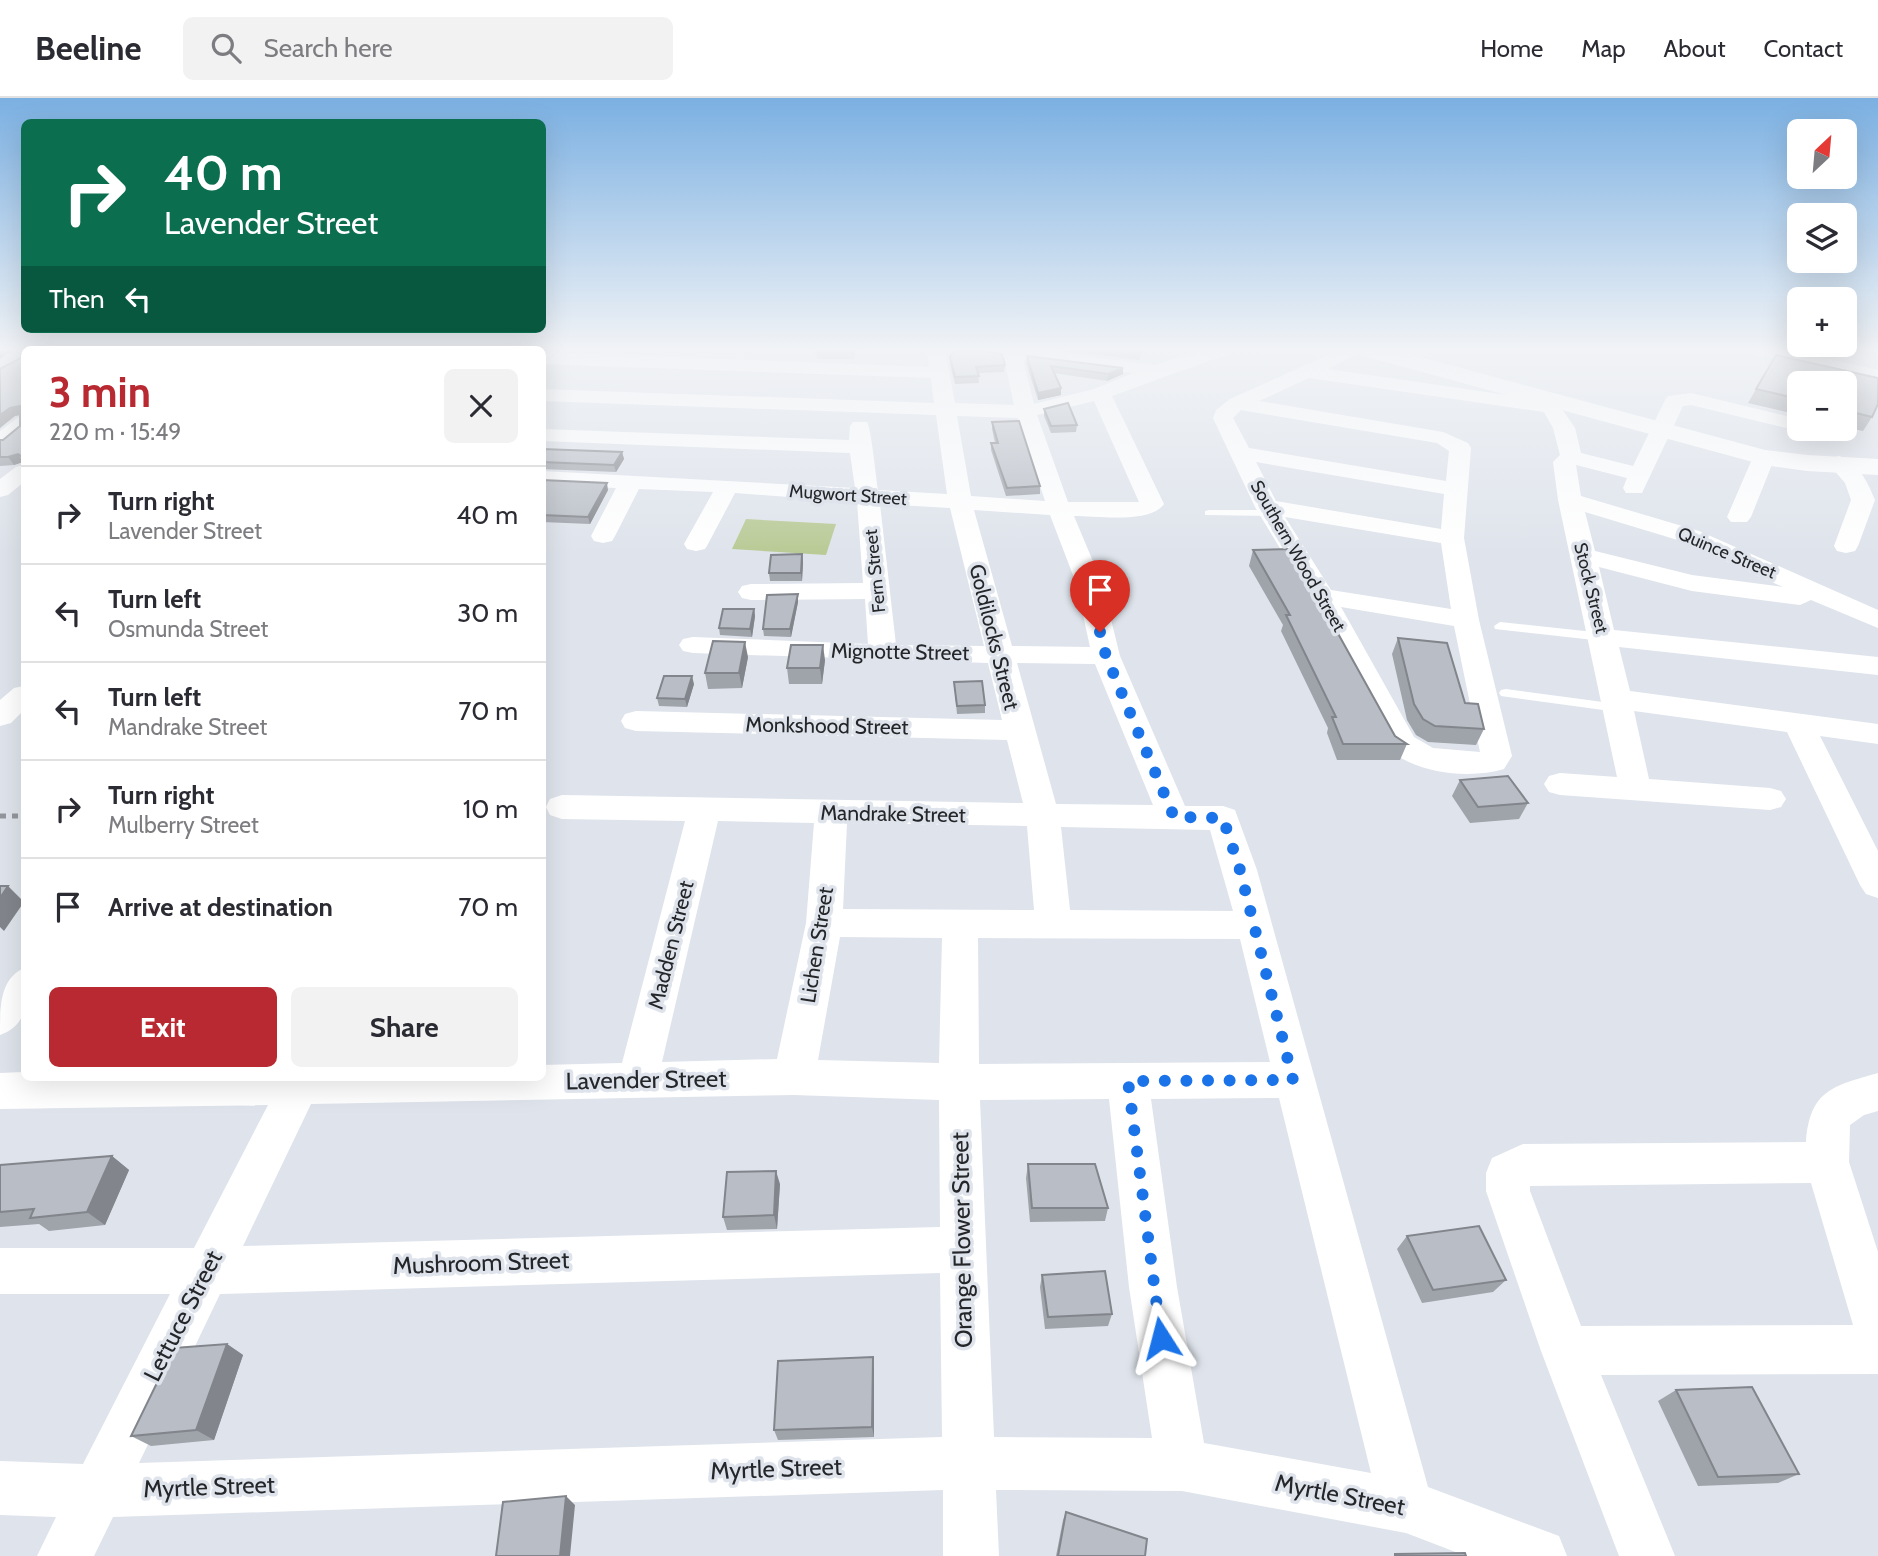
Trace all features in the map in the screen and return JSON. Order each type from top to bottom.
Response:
[{"type":"main road","points":[[1615,418],[1764,457],[1807,463],[1878,467]]},
{"type":"main road","points":[[1839,463],[1851,452],[1878,454]]},
{"type":"street","name":"Fern Street","points":[[860,418],[860,447],[868,497],[883,653]]},
{"type":"street","name":"Goldilocks Street","points":[[945,418],[960,501],[998,654],[1043,817],[1053,923]]},
{"type":"street","points":[[1028,418],[1059,509],[1089,583],[1106,656],[1174,817]]},
{"type":"street","name":"Mugwort Street","points":[[546,478],[728,486],[1059,509],[1139,511],[1152,504],[1113,418]]},
{"type":"street","name":"Southern Wood Street","points":[[1225,418],[1239,453],[1270,510],[1322,596],[1402,744],[1409,752],[1423,756],[1482,764],[1493,762],[1496,756],[1466,620]]},
{"type":"street","points":[[1322,596],[1466,620],[1452,538],[1460,448],[1443,438],[1326,418]]},
{"type":"street","name":"Stock Street","points":[[1557,418],[1564,428],[1571,457],[1564,462],[1570,500],[1635,788]]},
{"type":"street","points":[[1571,457],[1637,481],[1667,418]]},
{"type":"street","points":[[1769,418],[1787,422]]},
{"type":"street","points":[[0,441],[21,424]]},
{"type":"street","points":[[546,435],[860,447]]},
{"type":"street","points":[[1239,453],[1455,489]]},
{"type":"street","points":[[1739,517],[1764,457]]},
{"type":"street","points":[[1839,463],[1856,481],[1863,499],[1846,546]]},
{"type":"street","points":[[0,470],[21,471]]},
{"type":"street","points":[[0,491],[21,474]]},
{"type":"street","points":[[603,536],[631,482]]},
{"type":"street","points":[[696,544],[728,486]]},
{"type":"street","name":"Quince Street","points":[[1570,500],[1690,536],[1878,620]]},
{"type":"street","points":[[1270,510],[1452,538]]},
{"type":"street","points":[[1583,556],[1692,583],[1837,602]]},
{"type":"street","points":[[751,592],[877,591]]},
{"type":"street","points":[[1603,637],[1878,666]]},
{"type":"street","name":"Mignotte Street","points":[[693,645],[883,653],[1106,656]]},
{"type":"street","points":[[0,716],[21,698]]},
{"type":"street","points":[[1618,704],[1878,734]]},
{"type":"street","name":"Monkshood Street","points":[[636,721],[1018,730]]},
{"type":"street","points":[[1798,725],[1878,885]]},
{"type":"street","points":[[0,731],[21,731]]},
{"type":"street","points":[[1560,784],[1770,799]]},
{"type":"street","name":"Mandrake Street","points":[[562,807],[1223,818],[1254,925]]},
{"type":"street","name":"Madden Street","points":[[638,1079],[704,811]]},
{"type":"street","name":"Lichen Street","points":[[794,1077],[824,923],[831,812]]},
{"type":"street","points":[[824,923],[1254,925],[1406,1506]]},
{"type":"street","name":"Orange Flower Street","points":[[960,924],[959,1082],[971,1556]]},
{"type":"street","points":[[0,1018],[21,988]]},
{"type":"street","name":"Lavender Street","points":[[546,1081],[794,1077],[959,1082],[1293,1080]]},
{"type":"street","name":"Lavender Street","points":[[0,1091],[132,1083],[524,1081]]},
{"type":"street","points":[[1128,1081],[1153,1287],[1182,1465]]},
{"type":"street","name":"Lettuce Street","points":[[65,1556],[205,1271],[302,1082]]},
{"type":"street","points":[[1858,1100],[1829,1119],[1827,1162],[1878,1326]]},
{"type":"street","points":[[1647,1556],[1566,1350],[1508,1191],[1508,1173],[1523,1165],[1827,1162]]},
{"type":"street","name":"Mushroom Street","points":[[0,1271],[205,1271],[962,1249]]},
{"type":"street","points":[[1566,1350],[1878,1349]]},
{"type":"street","name":"Myrtle Street","points":[[0,1488],[95,1491],[968,1463],[1182,1465],[1406,1506],[1539,1556]]},
{"type":"lane","points":[[1209,513],[1270,510]]},
{"type":"lane","points":[[1500,626],[1603,637]]},
{"type":"lane","points":[[1506,693],[1618,704]]},
{"type":"path","points":[[0,816],[21,816]]},
{"type":"green space","points":[[746,519],[836,524],[826,555],[732,549]]},
{"type":"building","points":[[21,418],[21,456],[18,454],[0,457],[0,440],[20,426]]},
{"type":"building","points":[[1048,418],[1074,418],[1077,425],[1051,426]]},
{"type":"building","points":[[1019,421],[1040,486],[1007,488],[991,443],[998,443],[992,422]]},
{"type":"building","points":[[546,449],[622,452],[614,465],[546,462]]},
{"type":"building","points":[[546,480],[607,483],[588,517],[546,515]]},
{"type":"building","points":[[1291,549],[1395,736],[1407,744],[1343,744],[1332,717],[1336,717],[1286,615],[1290,615],[1253,550]]},
{"type":"building","points":[[802,554],[801,573],[769,573],[771,555]]},
{"type":"building","points":[[798,594],[790,629],[763,629],[767,595]]},
{"type":"building","points":[[723,609],[754,609],[750,629],[719,628]]},
{"type":"building","points":[[1398,638],[1447,643],[1465,703],[1478,704],[1484,729],[1435,726],[1423,719],[1414,704]]},
{"type":"building","points":[[713,641],[745,642],[739,673],[705,673]]},
{"type":"building","points":[[791,645],[823,645],[820,668],[787,668]]},
{"type":"building","points":[[664,676],[692,676],[685,699],[657,698]]},
{"type":"building","points":[[982,681],[985,705],[957,706],[954,682]]},
{"type":"building","points":[[1508,776],[1528,803],[1478,807],[1460,780]]},
{"type":"building","points":[[0,886],[8,886],[0,898]]},
{"type":"building","points":[[112,1156],[87,1212],[30,1218],[34,1209],[0,1212],[0,1165]]},
{"type":"building","points":[[1028,1164],[1095,1164],[1108,1208],[1032,1208]]},
{"type":"building","points":[[776,1171],[774,1215],[723,1217],[727,1172]]},
{"type":"building","points":[[1479,1226],[1506,1280],[1433,1290],[1407,1236]]},
{"type":"building","points":[[1105,1271],[1112,1314],[1048,1317],[1042,1275]]},
{"type":"building","points":[[227,1344],[196,1430],[131,1436],[174,1348]]},
{"type":"building","points":[[873,1357],[872,1427],[774,1430],[778,1361]]},
{"type":"building","points":[[1752,1387],[1799,1474],[1718,1477],[1676,1390]]},
{"type":"building","points":[[566,1496],[560,1556],[496,1556],[503,1502]]},
{"type":"building","points":[[1066,1512],[1147,1539],[1145,1556],[1058,1556]]},
{"type":"building","points":[[1465,1553],[1466,1556],[1395,1556],[1395,1554]]},
{"type":"route","points":[[1100,632],[1106,656],[1174,817],[1223,818],[1240,870],[1293,1080],[1128,1081],[1161,1338]]}]
